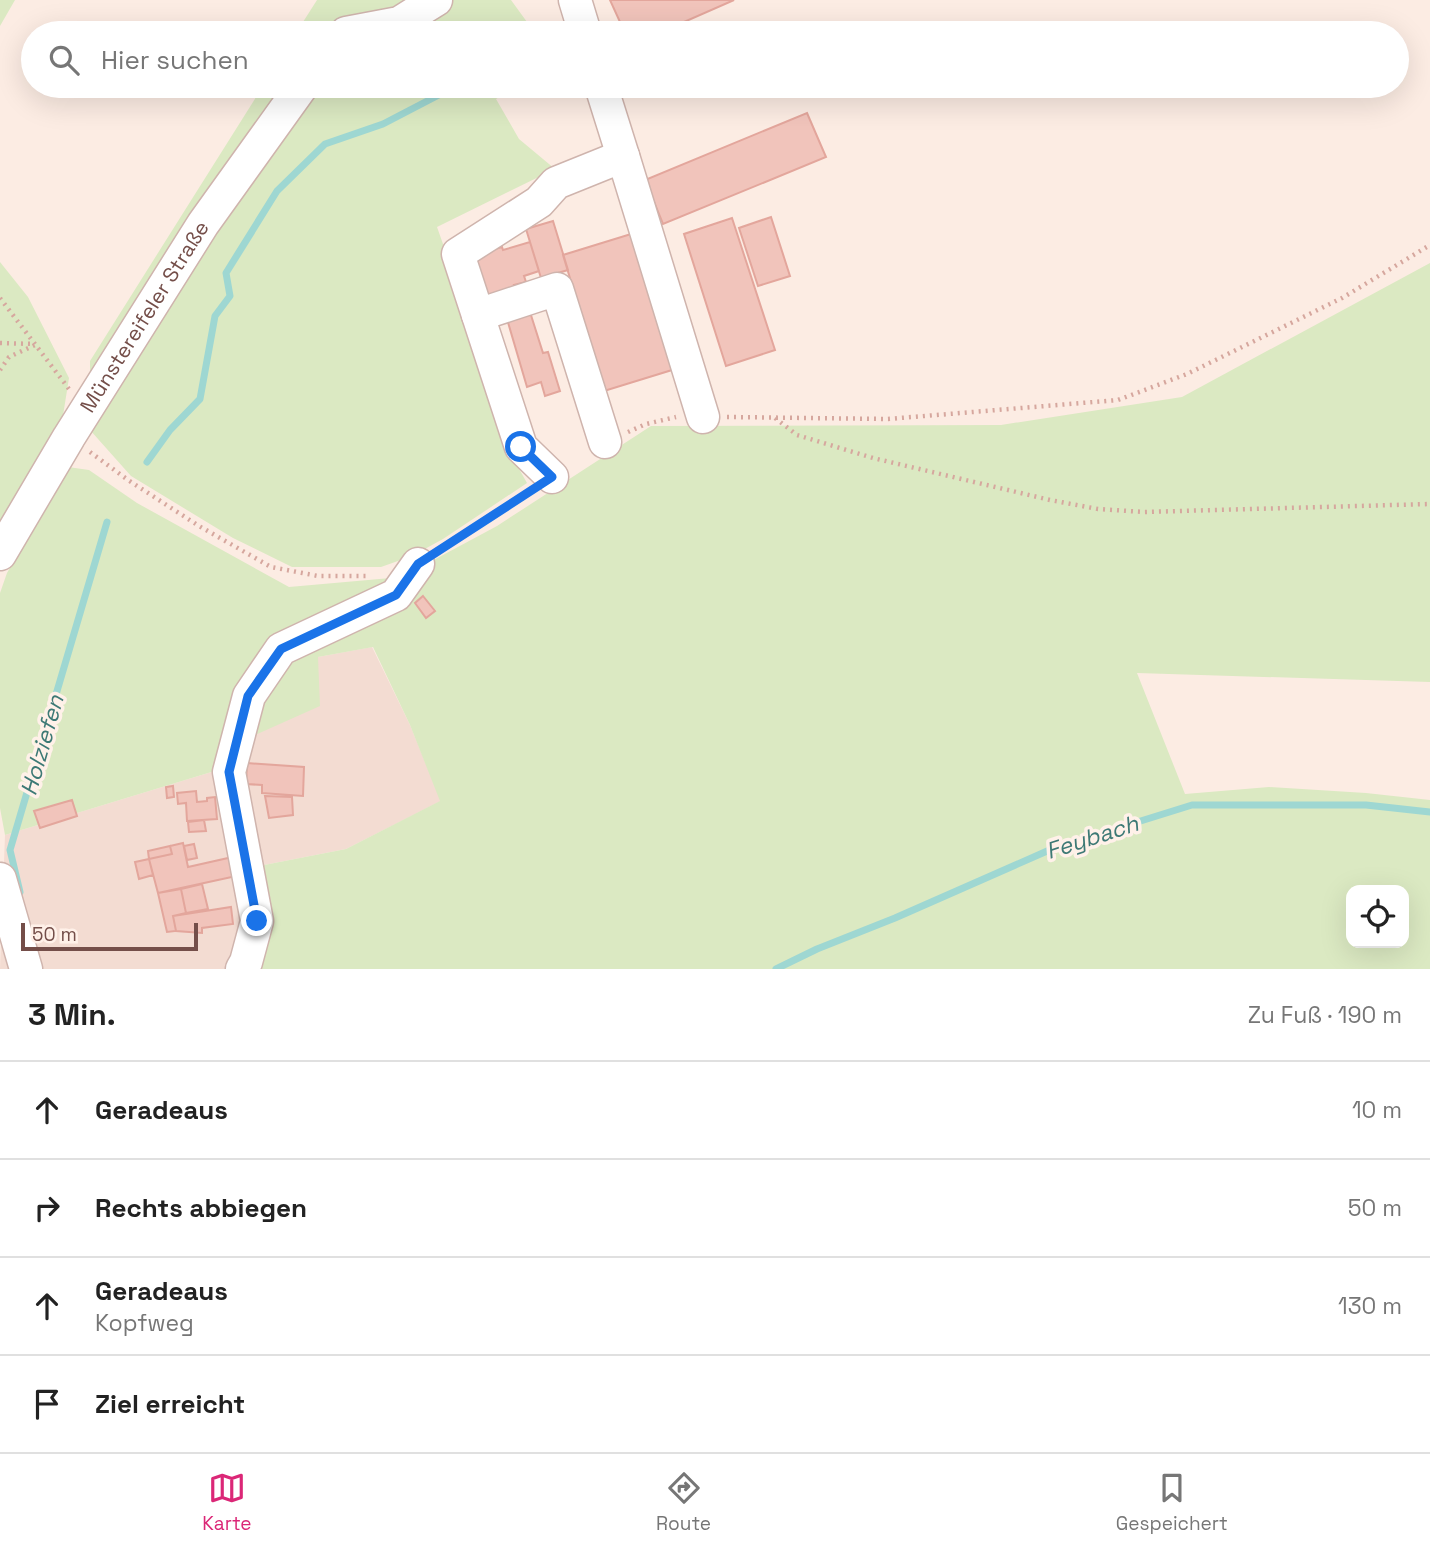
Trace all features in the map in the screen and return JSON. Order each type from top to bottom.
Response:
[{"type":"street","points":[[402,21],[436,0]]},
{"type":"street","points":[[575,0],[581,21]]},
{"type":"street","name":"Münstereifeler Straße","points":[[0,554],[203,224],[293,98]]},
{"type":"street","points":[[605,98],[703,417]]},
{"type":"street","points":[[552,477],[521,447],[458,254],[539,202],[556,183],[623,156]]},
{"type":"street","points":[[478,315],[557,289],[605,442]]},
{"type":"street","points":[[242,969],[257,921],[229,772],[248,696],[281,649],[396,595],[418,564]]},
{"type":"street","points":[[0,879],[26,969]]},
{"type":"path","points":[[605,442],[646,424],[678,417],[888,419],[1118,400],[1187,374],[1342,298],[1430,245]]},
{"type":"path","points":[[0,298],[35,345],[78,424],[163,503],[271,567],[318,576],[380,576],[418,564],[552,477]]},
{"type":"path","points":[[0,343],[35,345]]},
{"type":"path","points":[[0,370],[9,357],[35,345]]},
{"type":"path","points":[[775,418],[797,435],[873,458],[1098,509],[1144,512],[1430,504]]},
{"type":"shaded area","points":[[372,647],[410,725],[441,801],[346,849],[259,866],[255,969],[0,969],[5,835],[218,770],[318,657]]},
{"type":"green space","points":[[0,0],[15,0],[0,26]]},
{"type":"green space","points":[[317,0],[511,0],[526,21],[304,21]]},
{"type":"green space","points":[[255,98],[498,98],[519,139],[555,169],[437,227],[518,467],[527,483],[443,539],[412,556],[381,567],[292,567],[233,538],[131,476],[90,430],[90,361]]},
{"type":"green space","points":[[0,262],[28,297],[69,378],[61,428],[0,527]]},
{"type":"green space","points":[[1430,263],[1430,682],[1137,673],[1185,794],[1269,787],[1430,800],[1430,969],[255,969],[259,866],[346,849],[440,801],[410,725],[373,647],[318,657],[320,706],[226,748],[218,770],[5,835],[0,808],[0,593],[7,573],[68,467],[89,470],[137,503],[289,587],[402,577],[497,526],[651,426],[1001,425],[1182,397]]},
{"type":"building","points":[[610,0],[734,0],[686,21],[620,21]]},
{"type":"building","points":[[807,113],[826,157],[663,224],[645,180]]},
{"type":"building","points":[[771,217],[790,276],[758,286],[739,228]]},
{"type":"building","points":[[732,218],[775,350],[726,366],[684,234]]},
{"type":"building","points":[[553,221],[568,270],[541,278],[526,229]]},
{"type":"building","points":[[631,234],[672,370],[604,391],[563,255]]},
{"type":"building","points":[[530,242],[539,271],[524,276],[526,282],[514,285],[516,289],[485,298],[470,256]]},
{"type":"building","points":[[530,312],[543,353],[548,352],[560,391],[545,396],[541,382],[527,387],[507,319]]},
{"type":"building","points":[[423,596],[435,611],[426,618],[415,603]]},
{"type":"building","points":[[247,763],[304,767],[303,796],[262,793],[262,785],[246,784]]},
{"type":"building","points":[[173,786],[174,797],[167,798],[166,787]]},
{"type":"building","points":[[196,791],[197,802],[215,797],[217,819],[187,821],[186,803],[178,804],[177,793]]},
{"type":"building","points":[[265,796],[292,797],[293,815],[269,818]]},
{"type":"building","points":[[72,800],[77,816],[40,828],[34,811]]},
{"type":"building","points":[[204,820],[206,831],[189,832],[188,822]]},
{"type":"building","points":[[183,843],[188,867],[237,856],[241,875],[158,893],[149,859],[172,854],[170,846]]},
{"type":"building","points":[[194,844],[197,858],[187,860],[184,846]]},
{"type":"building","points":[[170,846],[172,854],[149,859],[148,851]]},
{"type":"building","points":[[149,859],[153,875],[139,879],[135,862]]},
{"type":"building","points":[[202,884],[208,909],[186,913],[181,889]]},
{"type":"building","points":[[181,889],[186,913],[173,916],[176,931],[167,932],[158,893]]},
{"type":"building","points":[[231,907],[233,924],[202,928],[202,933],[176,931],[173,916]]},
{"type":"waterway","name":"Holziefen","points":[[147,462],[170,430],[200,399],[215,316],[230,296],[226,273],[277,191],[325,144],[383,124],[433,98]]},
{"type":"waterway","name":"Holziefen","points":[[20,892],[10,850],[107,522]]},
{"type":"waterway","name":"Feybach","points":[[776,969],[1054,848],[1192,805],[1366,805],[1430,812]]},
{"type":"route","points":[[257,921],[229,772],[248,696],[281,649],[396,595],[418,564],[552,477],[521,447]]}]
